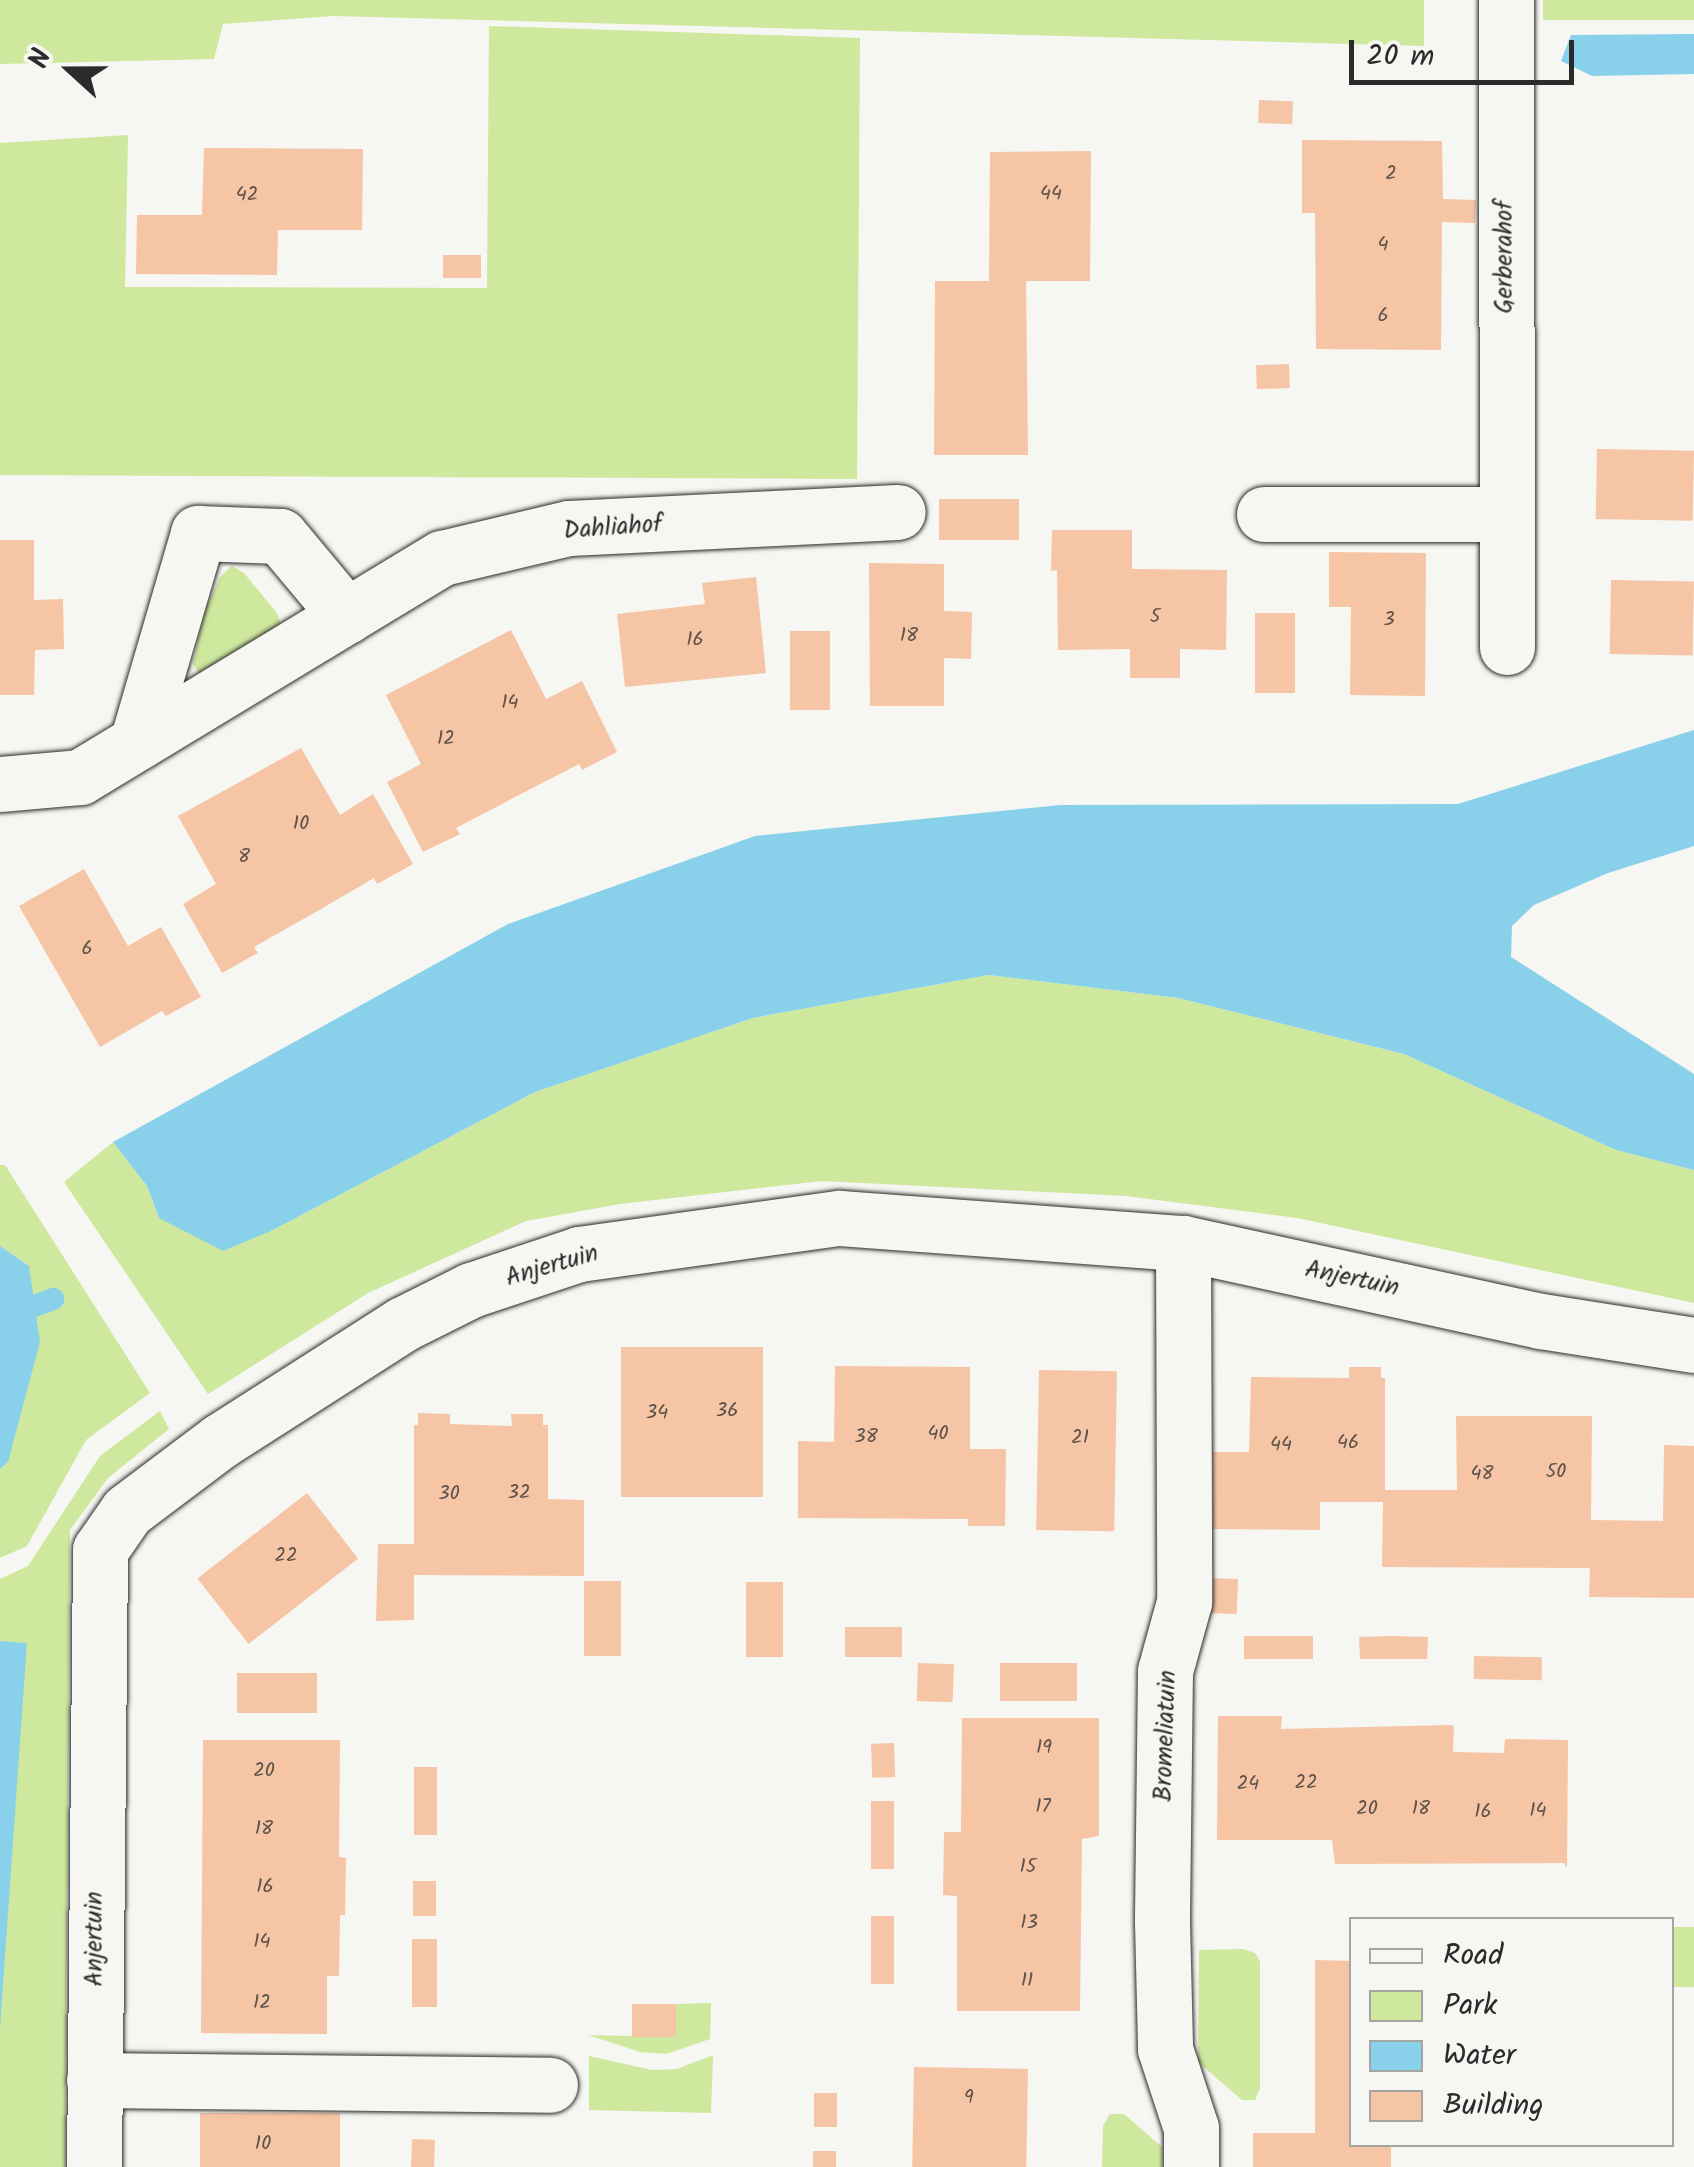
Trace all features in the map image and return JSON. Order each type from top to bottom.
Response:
[{"type":"street","name":"Gerberahof","points":[[1506,0],[1507,648]]},
{"type":"street","name":"Dahliahof","points":[[0,784],[80,777],[442,558],[569,528],[898,512]]},
{"type":"street","points":[[1264,514],[1504,514]]},
{"type":"street","points":[[137,742],[198,533],[280,536],[348,616]]},
{"type":"street","name":"Anjertuin","points":[[94,2167],[100,1550],[127,1511],[220,1441],[403,1324],[471,1290],[579,1254],[840,1218],[1183,1243],[1541,1320],[1694,1345]]},
{"type":"street","name":"Bromeliatuin","points":[[1183,1243],[1184,1602],[1165,1672],[1162,1922],[1165,2049],[1191,2128],[1191,2167]]},
{"type":"street","points":[[94,2080],[550,2086]]},
{"type":"green space","points":[[0,0],[1424,0],[1424,46],[333,16],[223,24],[214,59],[0,64]]},
{"type":"green space","points":[[1543,0],[1694,0],[1694,20],[1543,20]]},
{"type":"green space","points":[[489,26],[860,38],[857,479],[0,475],[0,143],[128,135],[125,287],[487,288]]},
{"type":"green space","points":[[232,566],[244,573],[277,613],[281,624],[199,673],[193,664],[203,615],[220,577]]},
{"type":"green space","points":[[989,975],[1178,998],[1404,1054],[1616,1150],[1694,1170],[1694,1303],[1297,1218],[1126,1196],[822,1181],[620,1204],[526,1221],[368,1293],[208,1394],[64,1182],[113,1142],[147,1186],[159,1218],[271,1231],[535,1092],[753,1018]]},
{"type":"green space","points":[[0,1165],[5,1165],[150,1393],[86,1440],[27,1546],[0,1558],[0,1469],[8,1462],[29,1266],[0,1246]]},
{"type":"green space","points":[[160,1411],[169,1429],[108,1478],[70,1530],[65,2167],[0,2167],[0,1579],[28,1566],[100,1456]]},
{"type":"green space","points":[[1674,1927],[1694,1927],[1694,1987],[1674,1987]]},
{"type":"green space","points":[[1243,1949],[1255,1953],[1260,1961],[1260,2088],[1255,2100],[1242,2100],[1198,2062],[1199,1950]]},
{"type":"green space","points":[[711,2003],[710,2039],[666,2054],[640,2052],[588,2035],[676,2037],[676,2004]]},
{"type":"green space","points":[[713,2055],[711,2113],[589,2110],[589,2056],[652,2070],[677,2069]]},
{"type":"green space","points":[[1110,2114],[1124,2114],[1162,2147],[1162,2167],[1102,2167],[1103,2126]]},
{"type":"water","points":[[1694,34],[1694,74],[1592,76],[1561,61],[1571,35]]},
{"type":"water","points":[[1694,730],[1694,846],[1608,873],[1534,905],[1512,926],[1511,957],[1694,1074],[1694,1170],[1616,1150],[1404,1054],[1178,998],[989,975],[753,1018],[535,1092],[271,1231],[223,1251],[159,1218],[147,1186],[113,1142],[508,924],[755,836],[1060,805],[1458,804]]},
{"type":"water","points":[[0,1246],[29,1266],[40,1342],[8,1462],[0,1469]]},
{"type":"water","points":[[0,1641],[27,1643],[0,2028]]},
{"type":"building","points":[[1259,100],[1293,101],[1292,124],[1258,123]]},
{"type":"building","points":[[1302,140],[1442,141],[1443,199],[1476,200],[1475,223],[1442,222],[1441,350],[1316,349],[1315,213],[1302,213]]},
{"type":"building","points":[[204,148],[363,149],[362,230],[278,230],[277,275],[136,274],[137,215],[202,215]]},
{"type":"building","points":[[1091,151],[1090,281],[1026,281],[1028,455],[934,455],[935,281],[989,281],[990,152]]},
{"type":"building","points":[[443,255],[481,255],[481,278],[443,278]]},
{"type":"building","points":[[1289,364],[1290,388],[1257,389],[1256,365]]},
{"type":"building","points":[[1597,449],[1694,451],[1693,521],[1596,519]]},
{"type":"building","points":[[939,499],[1019,499],[1019,540],[939,540]]},
{"type":"building","points":[[1052,530],[1132,530],[1132,569],[1227,570],[1226,650],[1180,649],[1180,678],[1130,678],[1130,649],[1058,650],[1057,570],[1051,571]]},
{"type":"building","points":[[0,540],[34,540],[34,600],[63,599],[64,649],[35,650],[34,695],[0,695]]},
{"type":"building","points":[[1329,552],[1426,553],[1425,696],[1350,695],[1351,607],[1329,607]]},
{"type":"building","points":[[869,563],[944,564],[944,611],[972,612],[971,659],[944,658],[944,706],[870,706]]},
{"type":"building","points":[[756,577],[766,673],[625,687],[617,614],[705,604],[702,583]]},
{"type":"building","points":[[1611,580],[1694,581],[1693,655],[1610,654]]},
{"type":"building","points":[[1255,613],[1295,613],[1295,693],[1255,693]]},
{"type":"building","points":[[511,630],[546,699],[582,681],[617,752],[582,770],[579,764],[456,828],[460,834],[423,852],[387,782],[421,764],[386,695]]},
{"type":"building","points":[[790,631],[830,631],[830,710],[790,710]]},
{"type":"building","points":[[301,748],[340,815],[373,794],[413,864],[377,884],[374,878],[254,947],[258,953],[222,973],[183,904],[216,884],[178,816]]},
{"type":"building","points":[[84,869],[128,946],[161,927],[201,997],[166,1016],[162,1011],[100,1047],[19,906]]},
{"type":"building","points":[[621,1347],[763,1347],[763,1497],[621,1497]]},
{"type":"building","points":[[835,1366],[970,1367],[970,1449],[1006,1449],[1005,1526],[968,1526],[968,1519],[798,1518],[798,1441],[834,1442]]},
{"type":"building","points":[[1349,1367],[1381,1367],[1381,1378],[1385,1378],[1385,1490],[1457,1490],[1456,1416],[1592,1416],[1591,1520],[1663,1521],[1664,1445],[1694,1446],[1694,1598],[1589,1597],[1590,1568],[1382,1567],[1383,1502],[1320,1502],[1320,1530],[1213,1529],[1213,1452],[1249,1452],[1251,1377],[1349,1378]]},
{"type":"building","points":[[1039,1370],[1117,1371],[1114,1531],[1036,1530]]},
{"type":"building","points":[[418,1413],[450,1414],[450,1424],[512,1426],[511,1414],[543,1414],[543,1425],[548,1425],[548,1499],[584,1500],[584,1576],[414,1575],[414,1620],[376,1621],[378,1544],[414,1544],[414,1425],[418,1425]]},
{"type":"building","points":[[307,1493],[358,1558],[249,1644],[197,1579]]},
{"type":"building","points":[[1206,1578],[1238,1579],[1237,1614],[1205,1613]]},
{"type":"building","points":[[584,1581],[621,1581],[621,1656],[584,1656]]},
{"type":"building","points":[[746,1582],[783,1582],[783,1657],[746,1657]]},
{"type":"building","points":[[845,1627],[902,1627],[902,1657],[845,1657]]},
{"type":"building","points":[[1244,1636],[1313,1636],[1313,1659],[1244,1659]]},
{"type":"building","points":[[1359,1637],[1428,1637],[1427,1659],[1360,1659]]},
{"type":"building","points":[[1474,1656],[1542,1657],[1542,1680],[1474,1679]]},
{"type":"building","points":[[918,1663],[954,1664],[953,1702],[917,1701]]},
{"type":"building","points":[[1000,1663],[1077,1663],[1077,1701],[1000,1701]]},
{"type":"building","points":[[237,1673],[317,1673],[317,1713],[237,1713]]},
{"type":"building","points":[[1218,1716],[1282,1716],[1281,1729],[1450,1725],[1454,1726],[1453,1752],[1504,1753],[1505,1739],[1568,1740],[1567,1868],[1564,1863],[1335,1864],[1332,1840],[1217,1840]]},
{"type":"building","points":[[962,1718],[1099,1718],[1099,1836],[1082,1839],[1080,2011],[957,2011],[957,1896],[943,1895],[944,1832],[961,1832]]},
{"type":"building","points":[[203,1740],[340,1740],[339,1857],[346,1858],[345,1915],[340,1915],[339,1976],[327,1976],[327,2034],[201,2033]]},
{"type":"building","points":[[894,1743],[895,1777],[872,1778],[871,1744]]},
{"type":"building","points":[[414,1767],[437,1767],[437,1835],[414,1835]]},
{"type":"building","points":[[871,1801],[894,1801],[894,1869],[871,1869]]},
{"type":"building","points":[[413,1881],[436,1881],[436,1916],[413,1916]]},
{"type":"building","points":[[871,1916],[894,1916],[894,1984],[871,1984]]},
{"type":"building","points":[[412,1939],[437,1939],[437,2007],[412,2007]]},
{"type":"building","points":[[1315,1960],[1349,1961],[1349,2147],[1391,2147],[1391,2167],[1253,2167],[1253,2133],[1315,2133]]},
{"type":"building","points":[[632,2004],[676,2004],[676,2037],[632,2037]]},
{"type":"building","points":[[914,2067],[1028,2069],[1026,2167],[912,2167]]},
{"type":"building","points":[[814,2093],[837,2093],[837,2127],[814,2127]]},
{"type":"building","points":[[200,2113],[340,2113],[340,2167],[200,2167]]},
{"type":"building","points":[[412,2139],[435,2140],[434,2167],[411,2167]]},
{"type":"building","points":[[813,2151],[836,2151],[836,2167],[813,2167]]},
{"type":"waterway","points":[[0,1319],[53,1299]]}]
